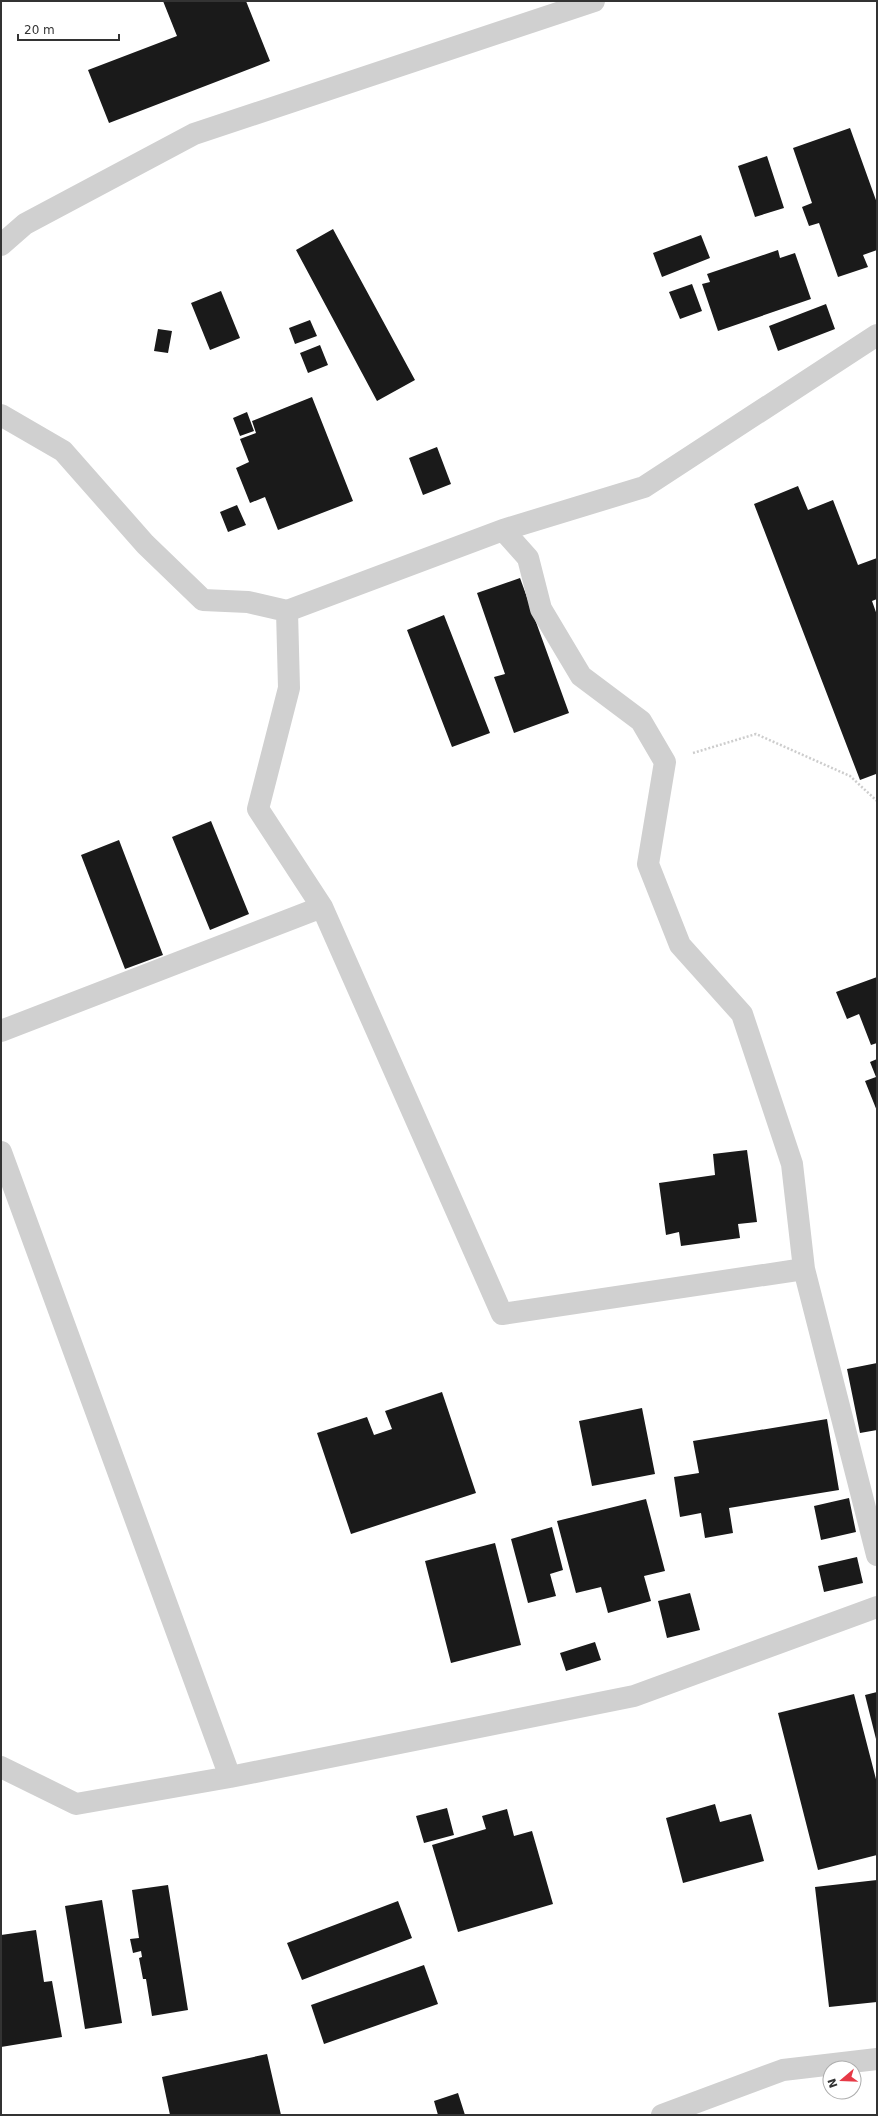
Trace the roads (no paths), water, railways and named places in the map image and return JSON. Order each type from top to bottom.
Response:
[{"type":"street","points":[[1,246],[25,224],[194,134],[594,1]]},
{"type":"street","points":[[1,415],[63,451],[145,544],[203,600],[248,602],[287,611],[502,530],[644,487],[877,335]]},
{"type":"street","points":[[502,530],[528,558],[542,609],[581,676],[641,721],[665,762],[648,864],[680,945],[742,1014],[792,1164],[804,1268],[877,1555]]},
{"type":"street","points":[[287,611],[289,688],[258,809],[322,907],[502,1314],[804,1268]]},
{"type":"street","points":[[1,1031],[322,907]]},
{"type":"street","points":[[1,1152],[230,1778]]},
{"type":"street","points":[[1,1767],[76,1804],[230,1778],[634,1696],[877,1607]]},
{"type":"street","points":[[662,2115],[783,2070],[877,2059]]}]
